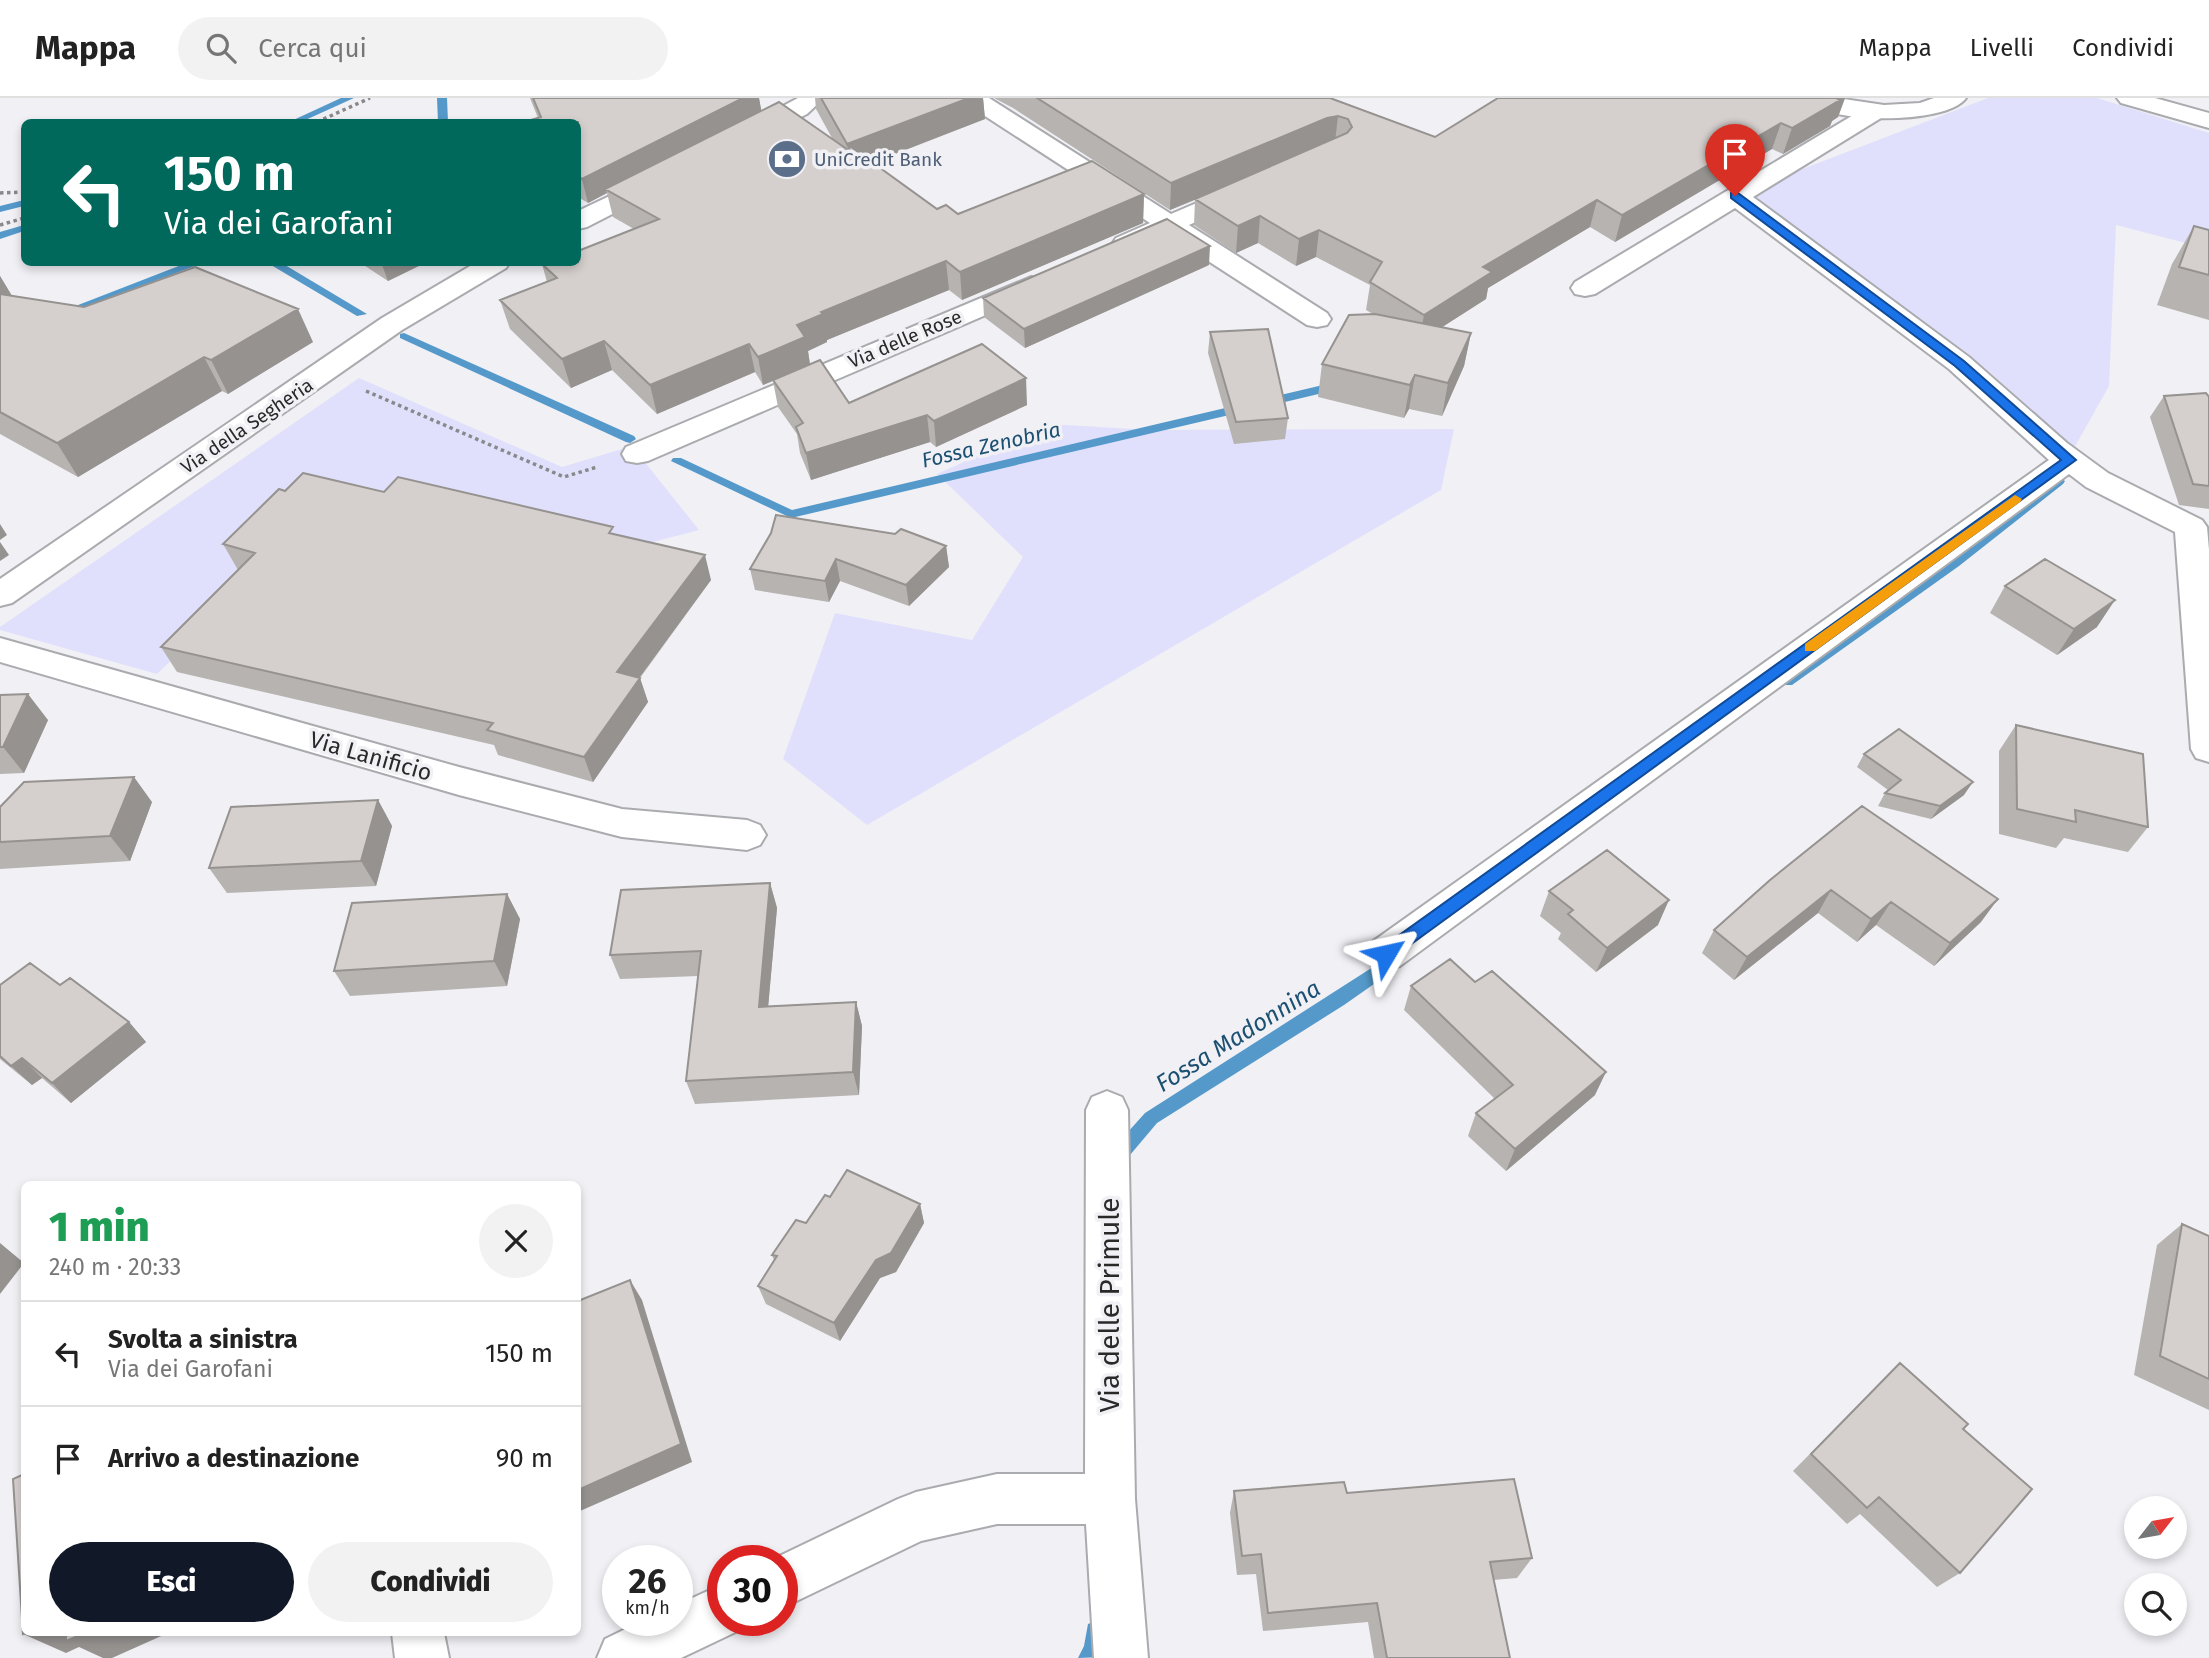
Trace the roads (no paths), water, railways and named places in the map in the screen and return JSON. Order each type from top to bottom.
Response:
[{"type":"street","points":[[730,144],[799,109],[811,98]]},
{"type":"street","points":[[973,98],[1317,319]]},
{"type":"street","points":[[1813,98],[1873,113],[1916,110],[1954,98]]},
{"type":"street","points":[[2130,98],[2209,121]]},
{"type":"street","points":[[1586,288],[1873,113]]},
{"type":"street","points":[[581,219],[683,168]]},
{"type":"street","points":[[1096,257],[1271,179]]},
{"type":"street","points":[[1735,196],[1959,363],[2069,460],[2097,480],[2191,527],[2209,749]]},
{"type":"street","name":"Via della Segheria","points":[[0,595],[392,324],[490,266]]},
{"type":"street","name":"Via delle Rose","points":[[637,454],[1058,273]]},
{"type":"street","points":[[1386,954],[2069,460]]},
{"type":"street","name":"Via Lanificio","points":[[0,650],[459,781],[622,823],[747,835]]},
{"type":"street","name":"Via delle Primule","points":[[1107,1110],[1110,1499],[1121,1658]]},
{"type":"street","points":[[798,1574],[916,1517],[997,1499],[1110,1499]]},
{"type":"street","points":[[624,1658],[707,1619]]},
{"type":"street","points":[[418,1636],[422,1658]]},
{"type":"waterway","points":[[301,119],[349,98]]},
{"type":"waterway","points":[[442,98],[443,119]]},
{"type":"waterway","points":[[0,209],[21,204]]},
{"type":"waterway","name":"Fossa Zenobria","points":[[0,236],[21,229]]},
{"type":"waterway","points":[[61,314],[189,266]]},
{"type":"waterway","name":"Fossa Zenobria","points":[[278,266],[361,314]]},
{"type":"waterway","name":"Fossa Zenobria","points":[[404,336],[630,439]]},
{"type":"waterway","name":"Fossa Zenobria","points":[[677,461],[791,514],[1323,389]]},
{"type":"waterway","name":"Fossa Madonnina","points":[[1787,681],[1954,563],[2059,481]]},
{"type":"waterway","name":"Fossa Madonnina","points":[[1124,1149],[1151,1118],[1338,1000],[1398,958]]},
{"type":"waterway","name":"Fossa Madonnina","points":[[1089,1658],[1095,1649],[1096,1632]]},
{"type":"place","name":"UniCredit Bank","points":[[787,159]]}]
